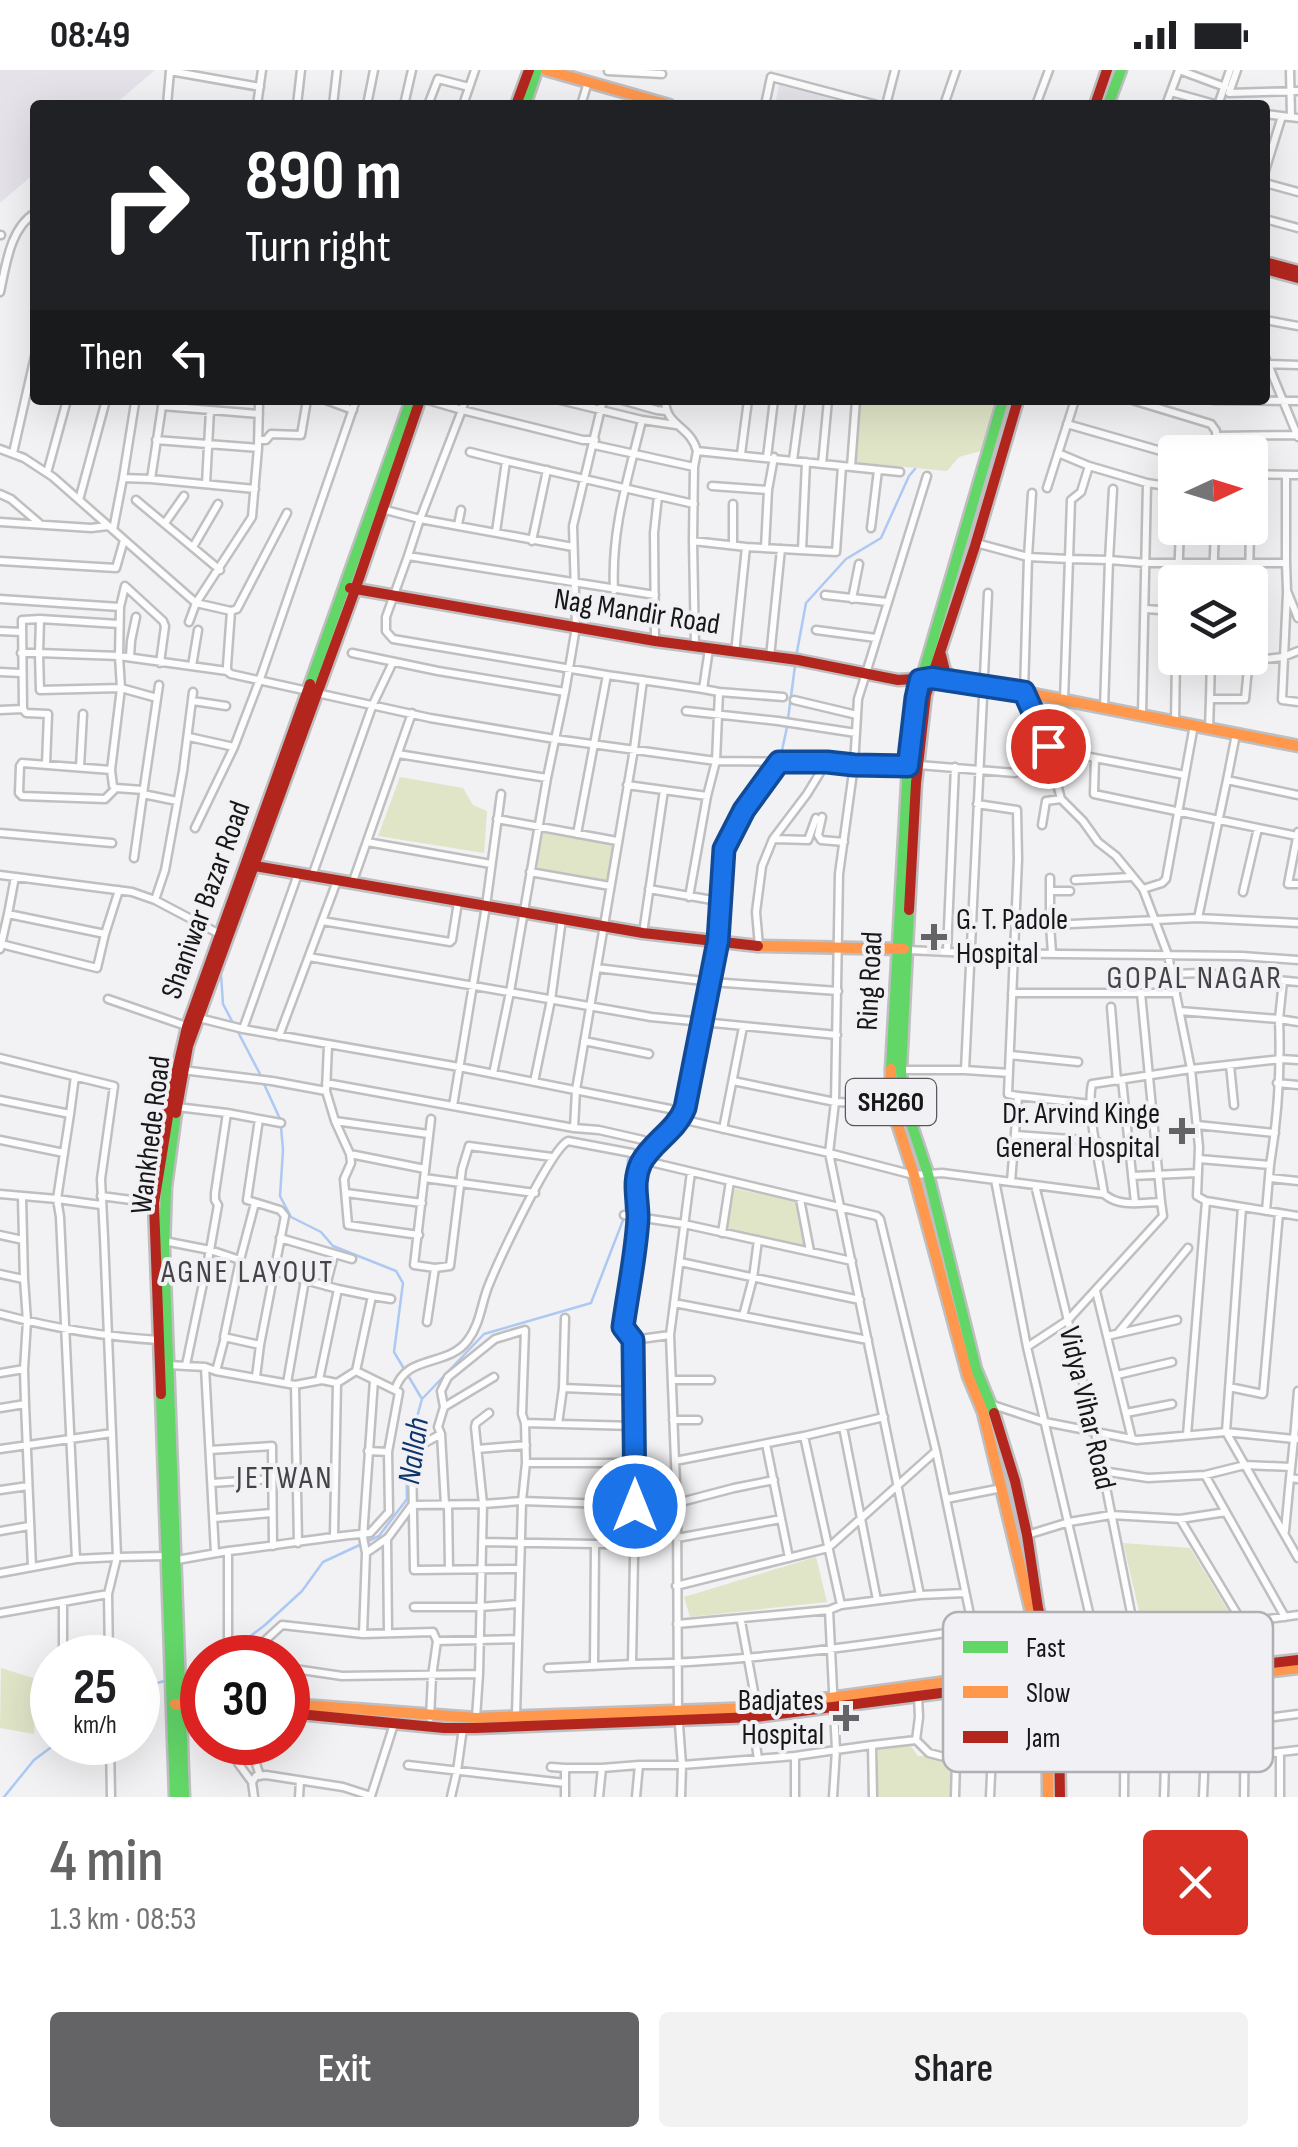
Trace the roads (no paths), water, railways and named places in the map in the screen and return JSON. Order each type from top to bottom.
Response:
[{"type":"main road","points":[[518,100],[528,70]]},
{"type":"main road","points":[[527,100],[537,70]]},
{"type":"main road","points":[[546,70],[651,100]]},
{"type":"main road","points":[[1097,100],[1107,70]]},
{"type":"main road","points":[[1110,100],[1120,70]]},
{"type":"main road","points":[[1270,266],[1298,274]]},
{"type":"main road","points":[[350,588],[409,405]]},
{"type":"main road","name":"Wankhede Road","points":[[180,1660],[164,1365],[164,1204],[182,1070],[224,937],[255,866],[312,693],[418,405]]},
{"type":"main road","name":"Ring Road","points":[[1002,405],[926,679],[913,766],[891,1104],[968,1376],[983,1412],[1033,1612]]},
{"type":"main road","name":"SH260","points":[[926,679],[940,654],[1017,405]]},
{"type":"main road","name":"Nag Mandir Road","points":[[350,588],[898,680],[982,684],[1298,746]]},
{"type":"main road","points":[[940,654],[945,671],[957,681]]},
{"type":"main road","name":"Shaniwar Bazar Road","points":[[224,937],[312,693]]},
{"type":"main road","points":[[255,866],[643,933],[758,946],[901,949]]},
{"type":"main road","name":"Ring Road","points":[[901,949],[902,1099],[928,1174],[976,1369],[992,1404],[1014,1482],[1039,1612]]},
{"type":"main road","name":"Shaniwar Bazar Road","points":[[164,1365],[159,1340],[154,1203],[178,1056],[194,1025]]},
{"type":"main road","points":[[1273,1664],[1298,1660]]},
{"type":"main road","points":[[1273,1670],[1298,1668]]},
{"type":"main road","points":[[310,1707],[462,1728],[755,1712],[943,1687]]},
{"type":"main road","points":[[310,1715],[394,1724],[516,1716],[678,1715]]},
{"type":"main road","points":[[175,1797],[180,1735]]},
{"type":"main road","name":"Wankhede Road","points":[[184,1765],[184,1797]]},
{"type":"main road","name":"Ring Road","points":[[1048,1797],[1049,1772]]},
{"type":"main road","name":"Ring Road","points":[[1058,1772],[1060,1797]]},
{"type":"street","points":[[258,100],[262,70]]},
{"type":"street","points":[[298,100],[302,70]]},
{"type":"street","points":[[334,100],[337,70]]},
{"type":"street","points":[[368,100],[374,70]]},
{"type":"street","points":[[405,100],[412,70]]},
{"type":"street","points":[[465,100],[475,70]]},
{"type":"street","points":[[606,87],[608,70],[662,74]]},
{"type":"street","points":[[887,100],[895,70]]},
{"type":"street","points":[[946,100],[956,70]]},
{"type":"street","points":[[1038,100],[1049,70]]},
{"type":"street","points":[[1168,100],[1179,70],[1225,87]]},
{"type":"street","points":[[1220,100],[1234,70]]},
{"type":"street","points":[[1234,70],[1229,93],[1294,91]]},
{"type":"street","points":[[1270,115],[1295,117],[1290,70]]},
{"type":"street","points":[[167,100],[170,71],[260,87]]},
{"type":"street","points":[[430,100],[439,74],[469,87]]},
{"type":"street","points":[[766,100],[772,74],[852,100]]},
{"type":"street","points":[[583,100],[588,82]]},
{"type":"street","points":[[1172,92],[1200,100]]},
{"type":"street","points":[[1270,155],[1282,116]]},
{"type":"street","points":[[1270,184],[1298,189]]},
{"type":"street","points":[[0,292],[4,260],[20,226],[30,215]]},
{"type":"street","points":[[1270,220],[1298,228]]},
{"type":"street","points":[[1270,321],[1298,326]]},
{"type":"street","points":[[1270,362],[1298,365]]},
{"type":"street","points":[[1268,436],[1298,436],[1270,371]]},
{"type":"street","points":[[13,454],[30,378]]},
{"type":"street","points":[[1270,400],[1298,401]]},
{"type":"street","points":[[47,474],[66,405]]},
{"type":"street","points":[[79,500],[105,405]]},
{"type":"street","points":[[111,528],[124,478],[135,405]]},
{"type":"street","points":[[151,479],[162,405]]},
{"type":"street","points":[[176,405],[259,414]]},
{"type":"street","points":[[189,622],[196,603],[252,517],[259,405]]},
{"type":"street","points":[[156,440],[258,444],[271,434],[301,435],[306,405]]},
{"type":"street","points":[[339,405],[352,410]]},
{"type":"street","points":[[195,828],[234,747],[260,679],[354,405]]},
{"type":"street","points":[[445,405],[694,467]]},
{"type":"street","points":[[464,405],[386,617],[386,631],[393,639],[719,692],[784,697]]},
{"type":"street","points":[[580,405],[676,425],[694,438],[695,647]]},
{"type":"street","points":[[493,1074],[576,628],[574,526],[602,405]]},
{"type":"street","points":[[640,405],[666,411]]},
{"type":"street","points":[[665,405],[676,425]]},
{"type":"street","points":[[741,454],[747,405]]},
{"type":"street","points":[[765,548],[774,405]]},
{"type":"street","points":[[793,460],[800,405]]},
{"type":"street","points":[[822,464],[828,405]]},
{"type":"street","points":[[693,540],[836,552],[855,405]]},
{"type":"street","points":[[1047,488],[1073,405]]},
{"type":"street","points":[[1148,405],[1211,424],[1216,435]]},
{"type":"street","points":[[206,484],[210,410]]},
{"type":"street","points":[[614,590],[612,560],[624,488],[642,420]]},
{"type":"street","points":[[1067,424],[1158,451]]},
{"type":"street","points":[[0,448],[47,474],[196,603],[231,611],[237,608],[287,512]]},
{"type":"street","points":[[697,451],[900,472]]},
{"type":"street","points":[[470,452],[694,504]]},
{"type":"street","points":[[1058,454],[1158,485]]},
{"type":"street","points":[[496,532],[506,461]]},
{"type":"street","points":[[802,550],[806,462]]},
{"type":"street","points":[[1064,700],[1070,500],[1081,492],[1089,466]]},
{"type":"street","points":[[532,541],[547,470]]},
{"type":"street","points":[[871,528],[878,470]]},
{"type":"street","points":[[1286,475],[1287,591],[1282,700],[1298,702]]},
{"type":"street","points":[[1268,476],[1298,475]]},
{"type":"street","points":[[920,1595],[830,1153],[835,1102],[839,874],[854,765],[858,698],[927,476]]},
{"type":"street","points":[[124,478],[256,489]]},
{"type":"street","points":[[1142,715],[1146,483]]},
{"type":"street","points":[[712,486],[768,490]]},
{"type":"street","points":[[1104,708],[1112,489]]},
{"type":"street","points":[[1032,493],[1024,692],[1048,746],[1061,799],[1143,889],[1168,955],[1191,1069],[1197,1125],[1197,1196],[1206,1201],[1298,1216]]},
{"type":"street","points":[[0,494],[41,525]]},
{"type":"street","points":[[165,524],[184,496]]},
{"type":"street","points":[[655,640],[654,533],[658,496]]},
{"type":"street","points":[[136,500],[220,570]]},
{"type":"street","points":[[192,547],[218,504]]},
{"type":"street","points":[[733,504],[733,545]]},
{"type":"street","points":[[382,509],[573,546]]},
{"type":"street","points":[[458,525],[462,510]]},
{"type":"street","points":[[0,522],[111,528]]},
{"type":"street","points":[[0,561],[116,568],[124,540]]},
{"type":"street","points":[[976,543],[1028,557],[1146,563],[1286,563]]},
{"type":"street","points":[[1179,565],[1180,545]]},
{"type":"street","points":[[1214,563],[1215,545]]},
{"type":"street","points":[[1248,562],[1249,545]]},
{"type":"street","points":[[735,653],[746,547]]},
{"type":"street","points":[[770,657],[782,549]]},
{"type":"street","points":[[408,556],[654,596]]},
{"type":"street","points":[[852,599],[859,564]]},
{"type":"street","points":[[160,662],[164,621],[125,586],[120,606],[121,688],[111,770],[113,786],[177,801]]},
{"type":"street","points":[[1287,591],[1298,618]]},
{"type":"street","points":[[965,1070],[988,594]]},
{"type":"street","points":[[825,595],[887,602]]},
{"type":"street","points":[[0,598],[120,606]]},
{"type":"street","points":[[23,600],[23,710]]},
{"type":"street","points":[[1145,610],[1158,610]]},
{"type":"street","points":[[227,672],[231,611]]},
{"type":"street","points":[[130,657],[136,617]]},
{"type":"street","points":[[22,619],[119,624]]},
{"type":"street","points":[[40,619],[40,690],[121,688],[157,698]]},
{"type":"street","points":[[192,666],[198,630]]},
{"type":"street","points":[[816,630],[876,638]]},
{"type":"street","points":[[0,631],[21,632]]},
{"type":"street","points":[[702,689],[709,649]]},
{"type":"street","points":[[1268,658],[1298,651]]},
{"type":"street","points":[[21,653],[119,656],[192,666],[412,713],[556,739],[716,761],[955,767],[1014,773]]},
{"type":"street","points":[[352,653],[565,692]]},
{"type":"street","points":[[312,877],[393,662]]},
{"type":"street","points":[[0,672],[21,673]]},
{"type":"street","points":[[577,834],[607,675]]},
{"type":"street","points":[[1175,722],[1176,675]]},
{"type":"street","points":[[1208,728],[1211,675]]},
{"type":"street","points":[[1210,700],[1245,699],[1247,675]]},
{"type":"street","points":[[574,1128],[576,1090],[643,680]]},
{"type":"street","points":[[134,858],[159,686]]},
{"type":"street","points":[[689,897],[716,761],[719,692]]},
{"type":"street","points":[[155,900],[165,870],[193,697],[226,706]]},
{"type":"street","points":[[794,700],[857,715]]},
{"type":"street","points":[[0,710],[48,714],[46,764]]},
{"type":"street","points":[[686,711],[856,734]]},
{"type":"street","points":[[352,884],[412,713]]},
{"type":"street","points":[[80,768],[83,714]]},
{"type":"street","points":[[1143,889],[1166,879],[1194,725]]},
{"type":"street","points":[[1198,918],[1236,734]]},
{"type":"street","points":[[189,737],[234,747]]},
{"type":"street","points":[[1068,752],[1185,776]]},
{"type":"street","points":[[398,754],[547,778]]},
{"type":"street","points":[[1094,758],[1094,794],[1298,834],[1288,884],[1298,884]]},
{"type":"street","points":[[637,1157],[652,1146],[685,1108],[718,941],[724,849],[779,762]]},
{"type":"street","points":[[758,946],[756,912],[762,866],[774,839],[827,762]]},
{"type":"street","points":[[111,770],[20,764],[20,796],[105,800],[116,788]]},
{"type":"street","points":[[947,952],[955,767]]},
{"type":"street","points":[[1227,780],[1298,796]]},
{"type":"street","points":[[627,785],[707,796]]},
{"type":"street","points":[[643,933],[664,790]]},
{"type":"street","points":[[453,1106],[501,794]]},
{"type":"street","points":[[1042,825],[1046,801],[1061,799]]},
{"type":"street","points":[[977,804],[1017,810],[1008,1094],[1091,1104]]},
{"type":"street","points":[[774,839],[808,840],[819,818],[821,840],[844,842]]},
{"type":"street","points":[[498,820],[617,841]]},
{"type":"street","points":[[1243,892],[1258,828]]},
{"type":"street","points":[[0,833],[112,843]]},
{"type":"street","points":[[367,842],[492,864]]},
{"type":"street","points":[[530,872],[610,886]]},
{"type":"street","points":[[243,1029],[298,874]]},
{"type":"street","points":[[0,875],[119,890],[155,900],[224,937]]},
{"type":"street","points":[[1075,880],[1132,876]]},
{"type":"street","points":[[15,877],[0,946],[96,968],[119,890]]},
{"type":"street","points":[[1050,878],[1052,954]]},
{"type":"street","points":[[279,1036],[337,881]]},
{"type":"street","points":[[649,889],[718,901]]},
{"type":"street","points":[[1050,892],[1070,891]]},
{"type":"street","points":[[322,922],[450,942],[458,902]]},
{"type":"street","points":[[8,914],[105,934]]},
{"type":"street","points":[[1050,925],[1198,918],[1298,923]]},
{"type":"street","points":[[534,1082],[562,920]]},
{"type":"street","points":[[901,949],[1298,960]]},
{"type":"street","points":[[309,956],[590,1008],[743,1028],[837,1035]]},
{"type":"street","points":[[597,968],[838,992]]},
{"type":"street","points":[[1172,974],[1298,982]]},
{"type":"street","points":[[1266,1211],[1281,1059],[1282,981]]},
{"type":"street","points":[[1012,993],[1176,993]]},
{"type":"street","points":[[1027,1346],[1068,1320],[1162,1216],[1141,993]]},
{"type":"street","points":[[108,999],[194,1025],[243,1029],[576,1090],[914,1176],[942,1172],[1104,1194],[1116,1203],[1162,1202]]},
{"type":"street","points":[[1111,1007],[1135,1203]]},
{"type":"street","points":[[1180,1011],[1298,1022]]},
{"type":"street","points":[[723,1128],[743,1028]]},
{"type":"street","points":[[584,1041],[650,1054]]},
{"type":"street","points":[[328,1045],[326,1087],[334,1121],[351,1163],[344,1179],[347,1224],[419,1236]]},
{"type":"street","points":[[1009,1055],[1078,1062]]},
{"type":"street","points":[[0,1058],[114,1086],[101,1179],[117,1557],[108,1594],[109,1635]]},
{"type":"street","points":[[1104,1194],[1091,1104],[1092,1084],[1191,1069],[1298,1060]]},
{"type":"street","points":[[1230,1065],[1234,1105]]},
{"type":"street","points":[[182,1070],[453,1106],[643,1140]]},
{"type":"street","points":[[901,1070],[1009,1072]]},
{"type":"street","points":[[74,1076],[57,1199],[76,1559]]},
{"type":"street","points":[[733,1081],[835,1102],[891,1104]]},
{"type":"street","points":[[1278,1083],[1298,1085]]},
{"type":"street","points":[[1011,1182],[1018,1096]]},
{"type":"street","points":[[0,1100],[70,1114]]},
{"type":"street","points":[[177,1107],[281,1124]]},
{"type":"street","points":[[186,1365],[218,1205],[215,1192],[227,1113]]},
{"type":"street","points":[[256,1377],[285,1216],[247,1200],[259,1120]]},
{"type":"street","points":[[430,1120],[414,1265],[450,1266],[469,1146],[552,1157]]},
{"type":"street","points":[[334,1121],[428,1134]]},
{"type":"street","points":[[1197,1125],[1275,1132]]},
{"type":"street","points":[[1015,1135],[1097,1141]]},
{"type":"street","points":[[0,1150],[0,1140],[64,1153]]},
{"type":"street","points":[[394,1390],[403,1372],[463,1347],[474,1332],[488,1286],[552,1157],[568,1140],[876,1216],[880,1219],[936,1451],[969,1612]]},
{"type":"street","points":[[350,1154],[461,1182],[534,1193]]},
{"type":"street","points":[[632,1664],[633,1340],[623,1327],[636,1216],[637,1157]]},
{"type":"street","points":[[1198,1158],[1270,1165]]},
{"type":"street","points":[[680,1797],[677,1503],[670,1335],[691,1172]]},
{"type":"street","points":[[1132,1176],[1198,1173]]},
{"type":"street","points":[[1268,1178],[1298,1181]]},
{"type":"street","points":[[994,1180],[1027,1346],[1089,1612]]},
{"type":"street","points":[[722,1232],[730,1181]]},
{"type":"street","name":"Vidya Vihar Road","points":[[1035,1184],[1094,1432],[1131,1612]]},
{"type":"street","points":[[0,1194],[154,1203]]},
{"type":"street","points":[[346,1194],[422,1203]]},
{"type":"street","points":[[22,1197],[32,1568]]},
{"type":"street","points":[[800,1198],[810,1252]]},
{"type":"street","points":[[1187,1435],[1206,1201]]},
{"type":"street","points":[[216,1371],[256,1203]]},
{"type":"street","points":[[1242,1207],[1226,1432],[1298,1558]]},
{"type":"street","points":[[1229,1387],[1263,1394],[1278,1213]]},
{"type":"street","points":[[624,1215],[852,1260]]},
{"type":"street","points":[[0,1235],[23,1240]]},
{"type":"street","points":[[280,1238],[352,1260]]},
{"type":"street","points":[[743,1316],[758,1240]]},
{"type":"street","points":[[164,1241],[240,1260]]},
{"type":"street","points":[[1118,1333],[1188,1248]]},
{"type":"street","points":[[326,1286],[334,1254]]},
{"type":"street","points":[[680,1262],[860,1300]]},
{"type":"street","points":[[427,1322],[434,1268]]},
{"type":"street","points":[[274,1271],[391,1299]]},
{"type":"street","points":[[0,1274],[24,1279]]},
{"type":"street","points":[[298,1543],[291,1384],[305,1280]]},
{"type":"street","points":[[319,1380],[338,1289]]},
{"type":"street","points":[[1096,1290],[1132,1439]]},
{"type":"street","points":[[164,1365],[205,1367],[291,1384],[319,1380],[337,1383],[356,1371],[372,1296]]},
{"type":"street","points":[[674,1303],[868,1340]]},
{"type":"street","points":[[0,1314],[108,1337],[159,1340]]},
{"type":"street","points":[[558,1424],[565,1318]]},
{"type":"street","points":[[1107,1336],[1177,1320]]},
{"type":"street","points":[[450,1569],[439,1431],[444,1407],[440,1391],[448,1377],[495,1339],[524,1330],[522,1414],[526,1423],[526,1463],[516,1716]]},
{"type":"street","points":[[633,1340],[670,1335]]},
{"type":"street","points":[[224,1336],[260,1345]]},
{"type":"street","points":[[463,1347],[471,1358]]},
{"type":"street","points":[[1116,1375],[1172,1362]]},
{"type":"street","points":[[205,1367],[215,1553]]},
{"type":"street","points":[[0,1373],[24,1369]]},
{"type":"street","points":[[0,1573],[76,1559],[172,1558],[370,1533],[389,1512],[388,1452],[399,1392],[356,1371]]},
{"type":"street","points":[[444,1407],[494,1377]]},
{"type":"street","points":[[363,1634],[363,1535],[374,1380]]},
{"type":"street","points":[[672,1380],[710,1380]]},
{"type":"street","points":[[334,1535],[337,1383]]},
{"type":"street","points":[[563,1388],[634,1391]]},
{"type":"street","points":[[1284,1534],[1294,1479],[1291,1467],[1298,1390]]},
{"type":"street","points":[[0,1408],[25,1404]]},
{"type":"street","points":[[992,1404],[1046,1422],[1132,1439],[1226,1432],[1296,1439]]},
{"type":"street","points":[[1126,1413],[1172,1404]]},
{"type":"street","points":[[476,1718],[483,1504],[476,1423],[489,1414]]},
{"type":"street","points":[[674,1462],[884,1417]]},
{"type":"street","points":[[673,1420],[698,1420]]},
{"type":"street","points":[[526,1423],[634,1426]]},
{"type":"street","points":[[842,1427],[878,1600]]},
{"type":"street","points":[[439,1431],[419,1446],[412,1457],[414,1570],[520,1570]]},
{"type":"street","points":[[0,1449],[112,1433]]},
{"type":"street","points":[[804,1436],[842,1605]]},
{"type":"street","points":[[766,1444],[789,1558]]},
{"type":"street","points":[[477,1448],[526,1445]]},
{"type":"street","points":[[210,1450],[272,1446],[273,1546]]},
{"type":"street","points":[[676,1586],[828,1548],[936,1451]]},
{"type":"street","points":[[368,1452],[388,1452]]},
{"type":"street","points":[[526,1463],[634,1463]]},
{"type":"street","points":[[1102,1471],[1148,1478],[1204,1475],[1245,1465],[1291,1467]]},
{"type":"street","points":[[1204,1475],[1285,1617]]},
{"type":"street","points":[[212,1484],[272,1479]]},
{"type":"street","points":[[412,1505],[522,1501],[635,1506],[677,1503],[774,1480]]},
{"type":"street","points":[[0,1490],[28,1486]]},
{"type":"street","points":[[946,1499],[1002,1488]]},
{"type":"street","points":[[366,1550],[387,1539],[412,1505]]},
{"type":"street","points":[[1027,1536],[1068,1522],[1111,1515],[1180,1519],[1226,1512]]},
{"type":"street","points":[[214,1518],[272,1513]]},
{"type":"street","points":[[677,1538],[781,1519]]},
{"type":"street","points":[[1180,1519],[1236,1612]]},
{"type":"street","points":[[0,1531],[29,1526]]},
{"type":"street","points":[[387,1539],[388,1633]]},
{"type":"street","points":[[482,1542],[634,1544]]},
{"type":"street","points":[[594,1666],[595,1544]]},
{"type":"street","points":[[228,1552],[228,1635]]},
{"type":"street","points":[[677,1624],[741,1620],[965,1592]]},
{"type":"street","points":[[0,1612],[108,1594]]},
{"type":"street","points":[[63,1602],[63,1635]]},
{"type":"street","points":[[414,1608],[518,1604]]},
{"type":"street","points":[[829,1610],[836,1750],[833,1797]]},
{"type":"street","points":[[1273,1618],[1298,1615]]},
{"type":"street","points":[[741,1620],[750,1657],[758,1758]]},
{"type":"street","points":[[271,1635],[282,1625],[363,1634],[432,1632],[437,1640],[429,1721]]},
{"type":"street","points":[[548,1668],[678,1663],[832,1650],[943,1633]]},
{"type":"street","points":[[437,1640],[517,1638]]},
{"type":"street","points":[[310,1671],[342,1676],[479,1674]]},
{"type":"street","points":[[916,1740],[920,1718],[917,1691]]},
{"type":"street","points":[[1273,1717],[1298,1714]]},
{"type":"street","points":[[252,1782],[256,1776],[300,1781],[343,1787],[371,1797],[394,1724]]},
{"type":"street","points":[[451,1797],[462,1728]]},
{"type":"street","points":[[551,1767],[682,1765],[916,1740]]},
{"type":"street","points":[[916,1740],[929,1753],[943,1757]]},
{"type":"street","points":[[872,1745],[872,1797]]},
{"type":"street","points":[[1273,1753],[1298,1750]]},
{"type":"street","points":[[1280,1752],[1280,1797]]},
{"type":"street","points":[[794,1756],[795,1797]]},
{"type":"street","points":[[110,1765],[111,1797]]},
{"type":"street","points":[[239,1765],[252,1782],[254,1797]]},
{"type":"street","points":[[256,1765],[260,1776]]},
{"type":"street","points":[[408,1766],[564,1783]]},
{"type":"street","points":[[636,1797],[639,1766]]},
{"type":"street","points":[[565,1797],[567,1768]]},
{"type":"street","points":[[600,1797],[602,1768]]},
{"type":"street","points":[[955,1797],[956,1772]]},
{"type":"street","points":[[990,1797],[991,1772]]},
{"type":"street","points":[[1124,1797],[1125,1772]]},
{"type":"street","points":[[1164,1797],[1165,1772]]},
{"type":"street","points":[[1203,1797],[1204,1772]]},
{"type":"street","points":[[1244,1797],[1245,1772]]},
{"type":"street","points":[[300,1781],[300,1797]]},
{"type":"waterway","points":[[796,657],[806,603],[846,559],[881,538],[915,469]]},
{"type":"waterway","points":[[788,719],[795,666]]},
{"type":"waterway","points":[[781,755],[787,727]]},
{"type":"waterway","points":[[715,897],[715,861],[721,838],[738,807],[767,769]]},
{"type":"waterway","points":[[711,936],[715,904]]},
{"type":"waterway","points":[[703,977],[709,946]]},
{"type":"waterway","points":[[221,974],[223,1004],[233,1023]]},
{"type":"waterway","points":[[695,1019],[701,987]]},
{"type":"waterway","name":"Nallah","points":[[252,1635],[302,1591],[323,1562],[379,1536],[407,1499],[406,1457],[422,1399],[484,1334],[591,1303],[625,1215],[628,1159],[678,1107],[694,1026]]},
{"type":"waterway","points":[[238,1032],[261,1076]]},
{"type":"waterway","points":[[264,1084],[280,1119]]},
{"type":"waterway","points":[[281,1127],[280,1196],[291,1217],[321,1232],[333,1246],[396,1271],[403,1283],[394,1352],[422,1399]]},
{"type":"waterway","name":"Nallah","points":[[160,1682],[164,1681]]},
{"type":"waterway","points":[[4,1797],[30,1765]]},
{"type":"place","name":"G. T. Padole Hospital","points":[[934,937]]},
{"type":"place","name":"Dr. Arvind Kinge General Hospital","points":[[1182,1131]]},
{"type":"place","name":"Badjates Hospital","points":[[846,1718]]},
{"type":"district","name":"GOPAL NAGAR","points":[[1195,978]]},
{"type":"district","name":"AGNE LAYOUT","points":[[248,1272]]},
{"type":"district","name":"JETWAN","points":[[285,1478]]}]
